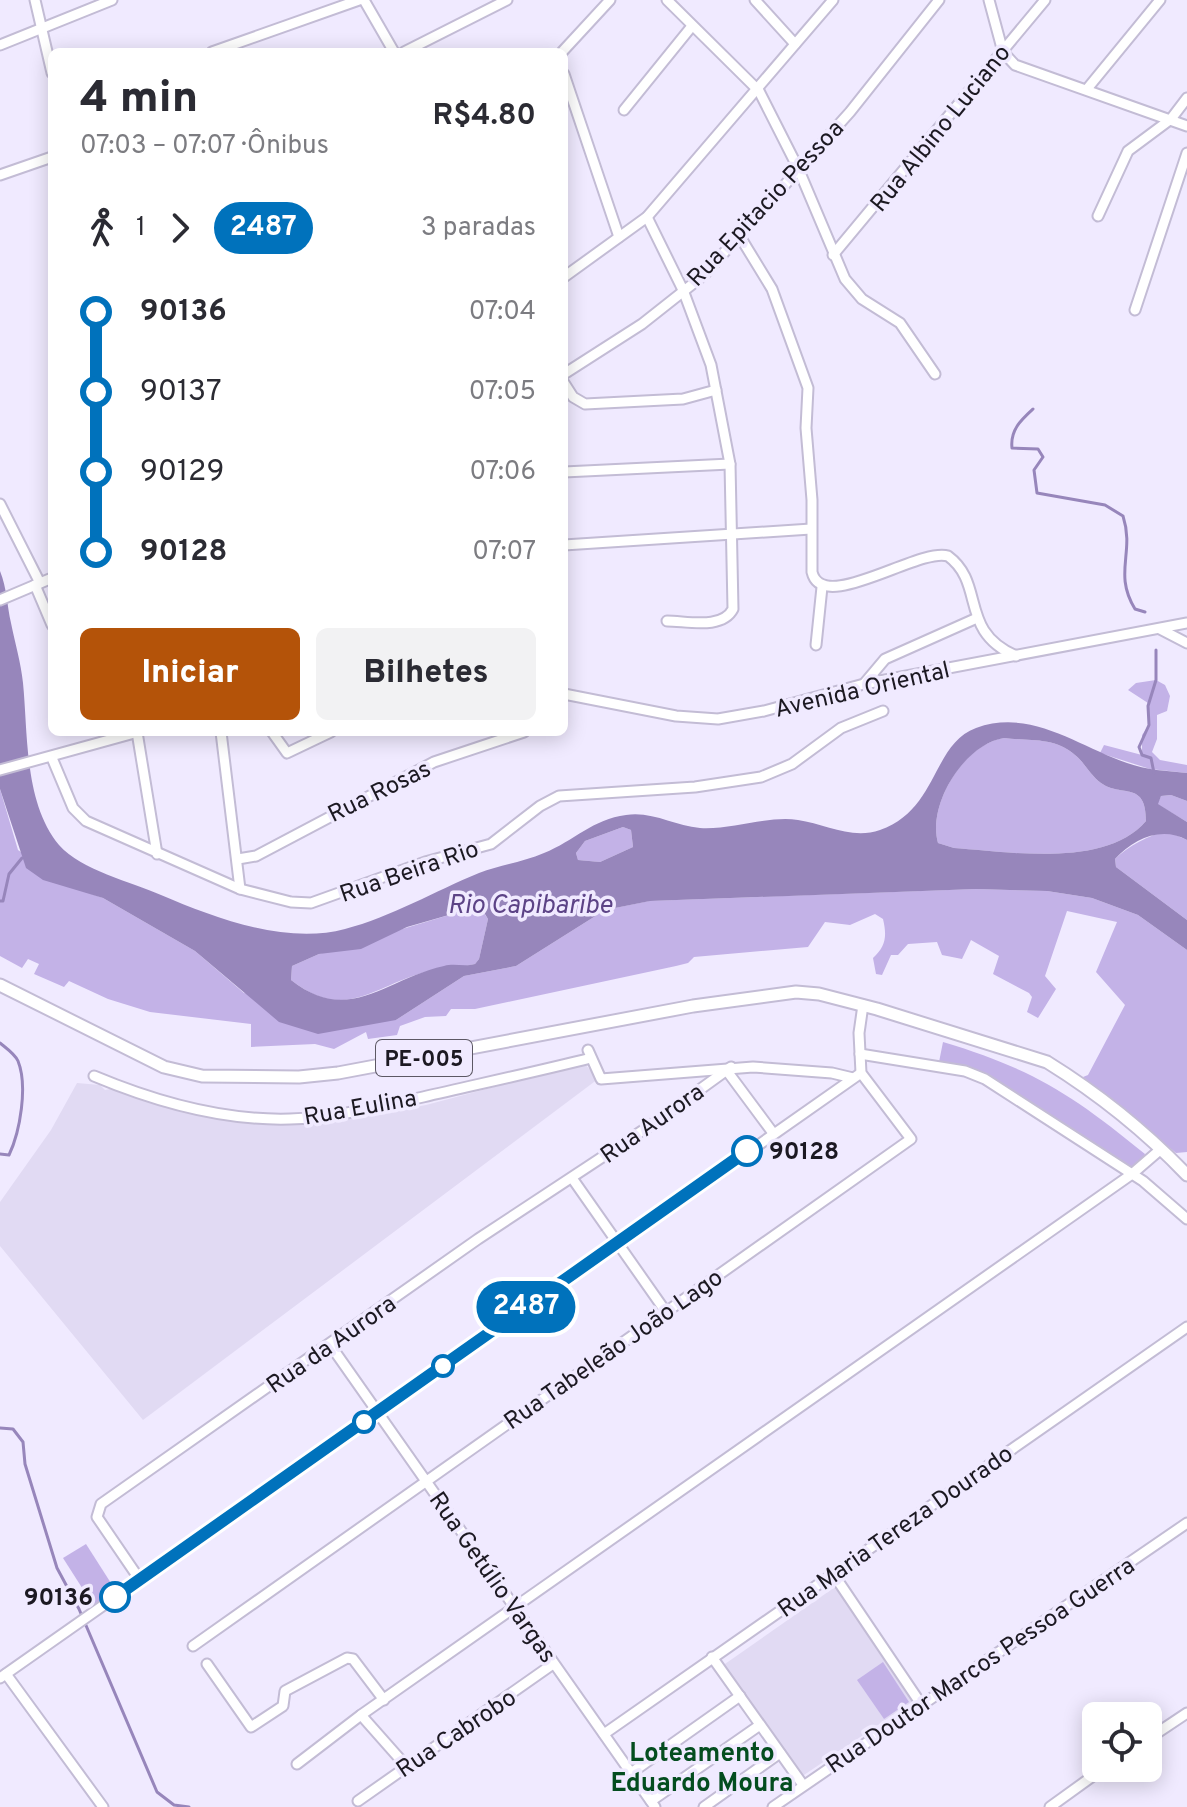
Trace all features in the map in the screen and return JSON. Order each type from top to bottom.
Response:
[{"type":"main road","name":"PE-005","points":[[0,985],[164,1067],[202,1076],[299,1077],[338,1073],[693,1006],[779,994],[819,994],[1047,1062],[1075,1079],[1161,1149],[1187,1175]]},
{"type":"street","points":[[35,0],[48,55]]},
{"type":"street","points":[[0,45],[112,0]]},
{"type":"street","points":[[224,48],[362,0],[392,48]]},
{"type":"street","points":[[412,48],[507,0]]},
{"type":"street","points":[[566,48],[610,0]]},
{"type":"street","points":[[667,0],[759,91],[798,168],[833,255],[855,292],[900,323],[935,374]]},
{"type":"street","points":[[755,0],[795,44]]},
{"type":"street","points":[[568,270],[647,217],[759,91],[833,0]]},
{"type":"street","points":[[989,0],[1003,52],[1015,65],[1187,126]]},
{"type":"street","name":"Rua Albino Luciano","points":[[833,255],[1045,0]]},
{"type":"street","points":[[1087,89],[1160,0]]},
{"type":"street","name":"Rua Epitacio Pessoa","points":[[568,371],[642,324],[704,275],[850,112],[939,1]]},
{"type":"street","points":[[624,110],[692,26]]},
{"type":"street","points":[[568,86],[619,237]]},
{"type":"street","points":[[1098,216],[1128,151],[1171,119],[1187,98]]},
{"type":"street","points":[[1135,310],[1187,153]]},
{"type":"street","points":[[0,175],[48,158]]},
{"type":"street","points":[[647,217],[683,290],[711,365],[730,464],[730,615],[717,622],[667,621]]},
{"type":"street","points":[[739,235],[772,289],[808,388],[806,428],[812,572],[822,587],[816,645]]},
{"type":"street","points":[[568,389],[573,397],[585,404],[683,399],[716,390]]},
{"type":"street","points":[[568,472],[730,464]]},
{"type":"street","points":[[0,504],[48,616]]},
{"type":"street","points":[[568,545],[811,529]]},
{"type":"street","points":[[822,587],[856,582],[916,558],[941,554],[959,566],[977,618],[989,639],[1016,656]]},
{"type":"street","points":[[0,600],[48,580]]},
{"type":"street","points":[[864,684],[885,659],[977,618]]},
{"type":"street","name":"Avenida Oriental","points":[[568,695],[676,716],[718,719],[764,711],[864,684],[1187,623]]},
{"type":"street","points":[[1160,629],[1187,643]]},
{"type":"street","name":"Rua Beira Rio","points":[[52,758],[78,813],[157,854],[240,889],[291,902],[319,902],[425,862],[491,844],[540,806],[559,796],[695,787],[761,777],[792,764],[831,733],[883,711]]},
{"type":"street","points":[[138,736],[157,854]]},
{"type":"street","points":[[222,736],[240,889]]},
{"type":"street","points":[[275,736],[287,753],[323,736]]},
{"type":"street","name":"Rua Rosas","points":[[238,859],[256,856],[434,762],[512,736]]},
{"type":"street","points":[[0,770],[52,758],[99,737]]},
{"type":"street","points":[[103,1807],[3,1676],[857,1076],[863,1005]]},
{"type":"street","name":"Rua Eulina","points":[[94,1076],[171,1105],[255,1118],[288,1119],[323,1117],[399,1102],[589,1054],[601,1079],[729,1069],[857,1076]]},
{"type":"street","points":[[860,1054],[965,1071],[985,1079],[1132,1174],[1187,1219]]},
{"type":"street","points":[[729,1069],[773,1133]]},
{"type":"street","name":"Rua Aurora","points":[[572,1178],[729,1069]]},
{"type":"street","name":"Rua Tabeleão João Lago","points":[[193,1646],[911,1139],[857,1076]]},
{"type":"street","points":[[297,1764],[361,1715],[1132,1174],[1161,1149]]},
{"type":"street","points":[[572,1178],[666,1312]]},
{"type":"street","name":"Rua da Aurora","points":[[140,1580],[95,1514],[101,1504],[331,1346],[478,1239],[572,1178]]},
{"type":"street","name":"Rua Maria Tereza Dourado","points":[[604,1734],[1187,1327]]},
{"type":"street","name":"Rua Getúlio Vargas","points":[[331,1346],[653,1804]]},
{"type":"street","name":"Rua Doutor Marcos Pessoa Guerra","points":[[773,1807],[1187,1523]]},
{"type":"street","points":[[834,1575],[921,1704]]},
{"type":"street","points":[[712,1657],[803,1785]]},
{"type":"street","points":[[207,1664],[251,1727],[283,1706],[285,1691],[347,1658],[353,1659],[384,1700]]},
{"type":"street","name":"Rua Cabrobo","points":[[358,1801],[553,1664]]},
{"type":"street","points":[[631,1773],[740,1696]]},
{"type":"street","points":[[1162,1730],[1187,1713]]},
{"type":"street","points":[[361,1715],[407,1767]]},
{"type":"street","points":[[653,1804],[760,1725]]},
{"type":"street","points":[[704,1807],[780,1753]]},
{"type":"street","points":[[1050,1807],[1085,1782]]},
{"type":"shaded area","points":[[1156,680],[1165,685],[1170,696],[1167,711],[1157,715],[1157,739],[1152,752],[1160,760],[1187,765],[1187,773],[1150,769],[1100,753],[1104,745],[1142,755],[1142,735],[1149,725],[1148,703],[1128,690],[1136,683]]},
{"type":"shaded area","points":[[1004,738],[1041,741],[1067,749],[1101,783],[1137,795],[1145,808],[1146,821],[1129,836],[1107,846],[1056,854],[954,848],[938,843],[938,811],[952,778],[976,751]]},
{"type":"shaded area","points":[[0,789],[18,850],[75,888],[103,898],[195,951],[244,993],[396,1020],[464,976],[516,966],[605,910],[649,901],[976,889],[1047,891],[1092,898],[1138,915],[1187,950],[1187,1152],[1176,1153],[1083,1077],[1088,1075],[1125,1005],[1096,972],[1117,922],[1067,911],[1045,976],[1056,989],[1038,1018],[1027,1012],[1032,997],[1029,993],[993,974],[999,956],[971,940],[962,959],[942,955],[937,942],[908,944],[898,955],[891,955],[882,975],[876,974],[873,958],[883,945],[885,931],[883,919],[875,914],[850,925],[825,922],[808,947],[694,957],[688,963],[676,966],[475,1009],[451,1009],[446,1016],[425,1017],[400,1026],[397,1035],[368,1039],[366,1032],[334,1049],[315,1044],[251,1047],[251,1024],[150,1012],[108,999],[69,981],[64,987],[34,974],[39,964],[28,959],[22,968],[0,956]]},
{"type":"shaded area","points":[[1171,795],[1187,801],[1187,822],[1157,804],[1161,796]]},
{"type":"shaded area","points":[[623,827],[631,830],[633,847],[600,862],[578,860],[576,853],[585,841]]},
{"type":"shaded area","points":[[1167,831],[1187,840],[1187,920],[1116,867],[1115,859],[1126,850],[1146,838]]},
{"type":"shaded area","points":[[479,906],[488,919],[479,959],[475,964],[425,972],[343,1000],[327,999],[291,980],[292,966],[319,954]]},
{"type":"shaded area","points":[[943,1042],[1002,1063],[1051,1086],[1096,1115],[1145,1154],[1144,1157],[1130,1169],[992,1077],[939,1062]]},
{"type":"shaded area","points":[[584,1063],[598,1079],[143,1420],[0,1246],[0,1202],[51,1130],[77,1083],[100,1085],[105,1090],[115,1088],[170,1108],[216,1117],[250,1123],[296,1124],[356,1118],[426,1105]]},
{"type":"shaded area","points":[[86,1544],[116,1591],[93,1605],[63,1558]]},
{"type":"shaded area","points":[[835,1587],[912,1702],[801,1777],[722,1666]]},
{"type":"shaded area","points":[[883,1662],[909,1702],[884,1719],[857,1680]]},
{"type":"water","name":"Rio Capibaribe","points":[[0,571],[22,676],[34,788],[39,809],[59,845],[93,869],[227,920],[299,934],[345,929],[396,911],[479,873],[544,853],[603,821],[626,815],[645,815],[700,828],[787,819],[849,832],[870,833],[899,821],[913,808],[962,736],[976,728],[996,723],[1016,723],[1054,732],[1134,765],[1187,773],[1187,801],[1171,795],[1161,796],[1158,804],[1187,822],[1187,840],[1168,834],[1149,836],[1131,845],[1115,859],[1116,867],[1187,920],[1187,950],[1138,915],[1092,898],[1047,891],[976,889],[650,901],[605,910],[516,966],[464,976],[396,1020],[318,1034],[279,1022],[195,951],[103,898],[43,880],[26,868],[0,789]],"holes":[[[1004,738],[1041,741],[1067,749],[1101,783],[1137,795],[1145,808],[1146,821],[1129,836],[1107,846],[1056,854],[954,848],[938,843],[938,811],[952,778],[976,751]],[[623,827],[631,830],[633,847],[600,862],[578,860],[576,853],[585,841]],[[480,906],[488,919],[479,959],[475,964],[444,966],[349,999],[331,999],[312,993],[291,980],[292,966],[319,954],[361,949],[407,927]]]},
{"type":"waterway","points":[[1033,409],[1015,431],[1012,448],[1038,449],[1043,457],[1034,470],[1037,493],[1105,505],[1123,516],[1127,541],[1126,584],[1135,609],[1145,612]]},
{"type":"waterway","points":[[1154,773],[1151,758],[1142,755],[1139,747],[1149,725],[1148,706],[1156,680],[1156,650]]},
{"type":"waterway","points":[[0,901],[3,901],[9,874],[22,858]]},
{"type":"waterway","points":[[0,1043],[18,1061],[22,1083],[19,1122],[13,1145],[9,1155],[0,1154]]},
{"type":"waterway","points":[[0,1428],[13,1429],[23,1442],[25,1464],[57,1568],[79,1609],[157,1792],[174,1805],[189,1807]]},
{"type":"bus line","name":"2487","points":[[115,1597],[747,1151]]},
{"type":"place","name":"90128","points":[[747,1151]]},
{"type":"place","name":"90136","points":[[115,1597]]},
{"type":"district","name":"Loteamento Eduardo Moura","points":[[702,1767]]}]
